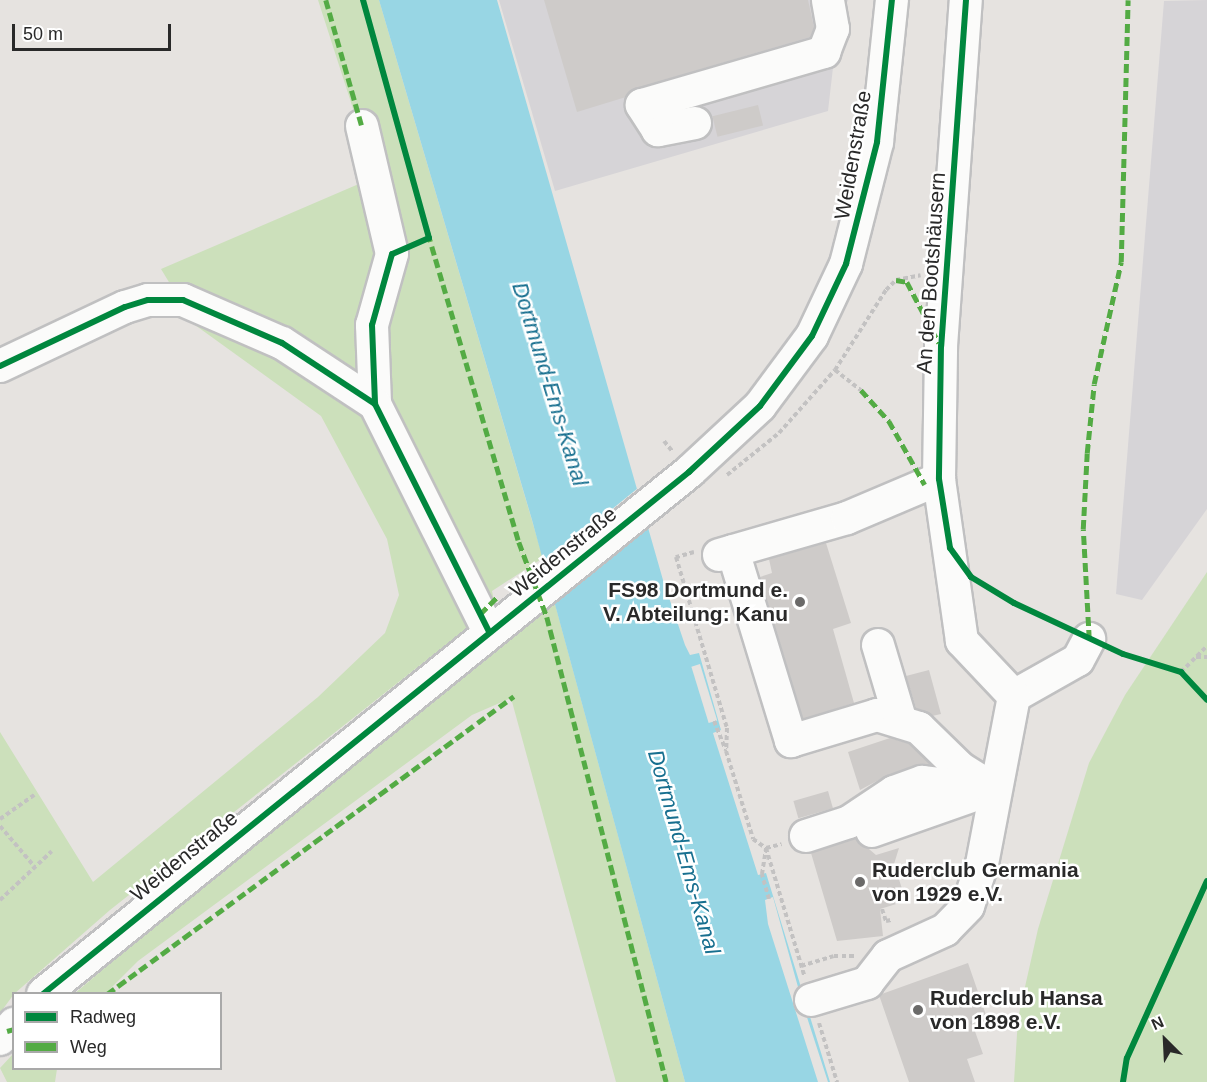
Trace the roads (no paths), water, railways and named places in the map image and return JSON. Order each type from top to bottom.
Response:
[{"type":"street","points":[[695,123],[658,130],[642,105],[824,52],[834,29],[828,0]]},
{"type":"street","name":"Weidenstraße","points":[[44,992],[499,625],[703,475],[728,440],[792,368],[832,297],[867,193],[892,0]]},
{"type":"street","name":"An den Bootshäusern","points":[[966,0],[946,277],[939,479],[962,641],[1014,696]]},
{"type":"street","points":[[362,126],[392,254],[372,325],[375,404],[499,625]]},
{"type":"street","points":[[0,366],[125,307],[148,300],[183,300],[282,343],[375,404]]},
{"type":"street","points":[[939,479],[848,518],[717,552],[791,741],[877,715],[919,728],[960,768],[995,790]]},
{"type":"street","points":[[812,1000],[867,983],[888,956],[945,930],[969,906],[1014,696],[1078,660],[1089,639]]},
{"type":"street","points":[[878,645],[901,722]]},
{"type":"street","points":[[806,836],[849,822],[894,792],[922,782],[995,790]]},
{"type":"street","points":[[872,831],[957,798],[995,790]]},
{"type":"street","points":[[0,1039],[12,1026]]},
{"type":"water","name":"Dortmund-Ems-Kanal","points":[[379,0],[497,0],[663,580],[685,645],[690,655],[699,653],[721,730],[713,733],[758,875],[766,873],[830,1082],[685,1082],[532,520]]},
{"type":"place","name":"FS98 Dortmund e. V. Abteilung: Kanu","points":[[800,602]]},
{"type":"place","name":"Ruderclub Germania von 1929 e.V.","points":[[860,882]]},
{"type":"place","name":"Ruderclub Hansa von 1898 e.V.","points":[[918,1010]]}]
